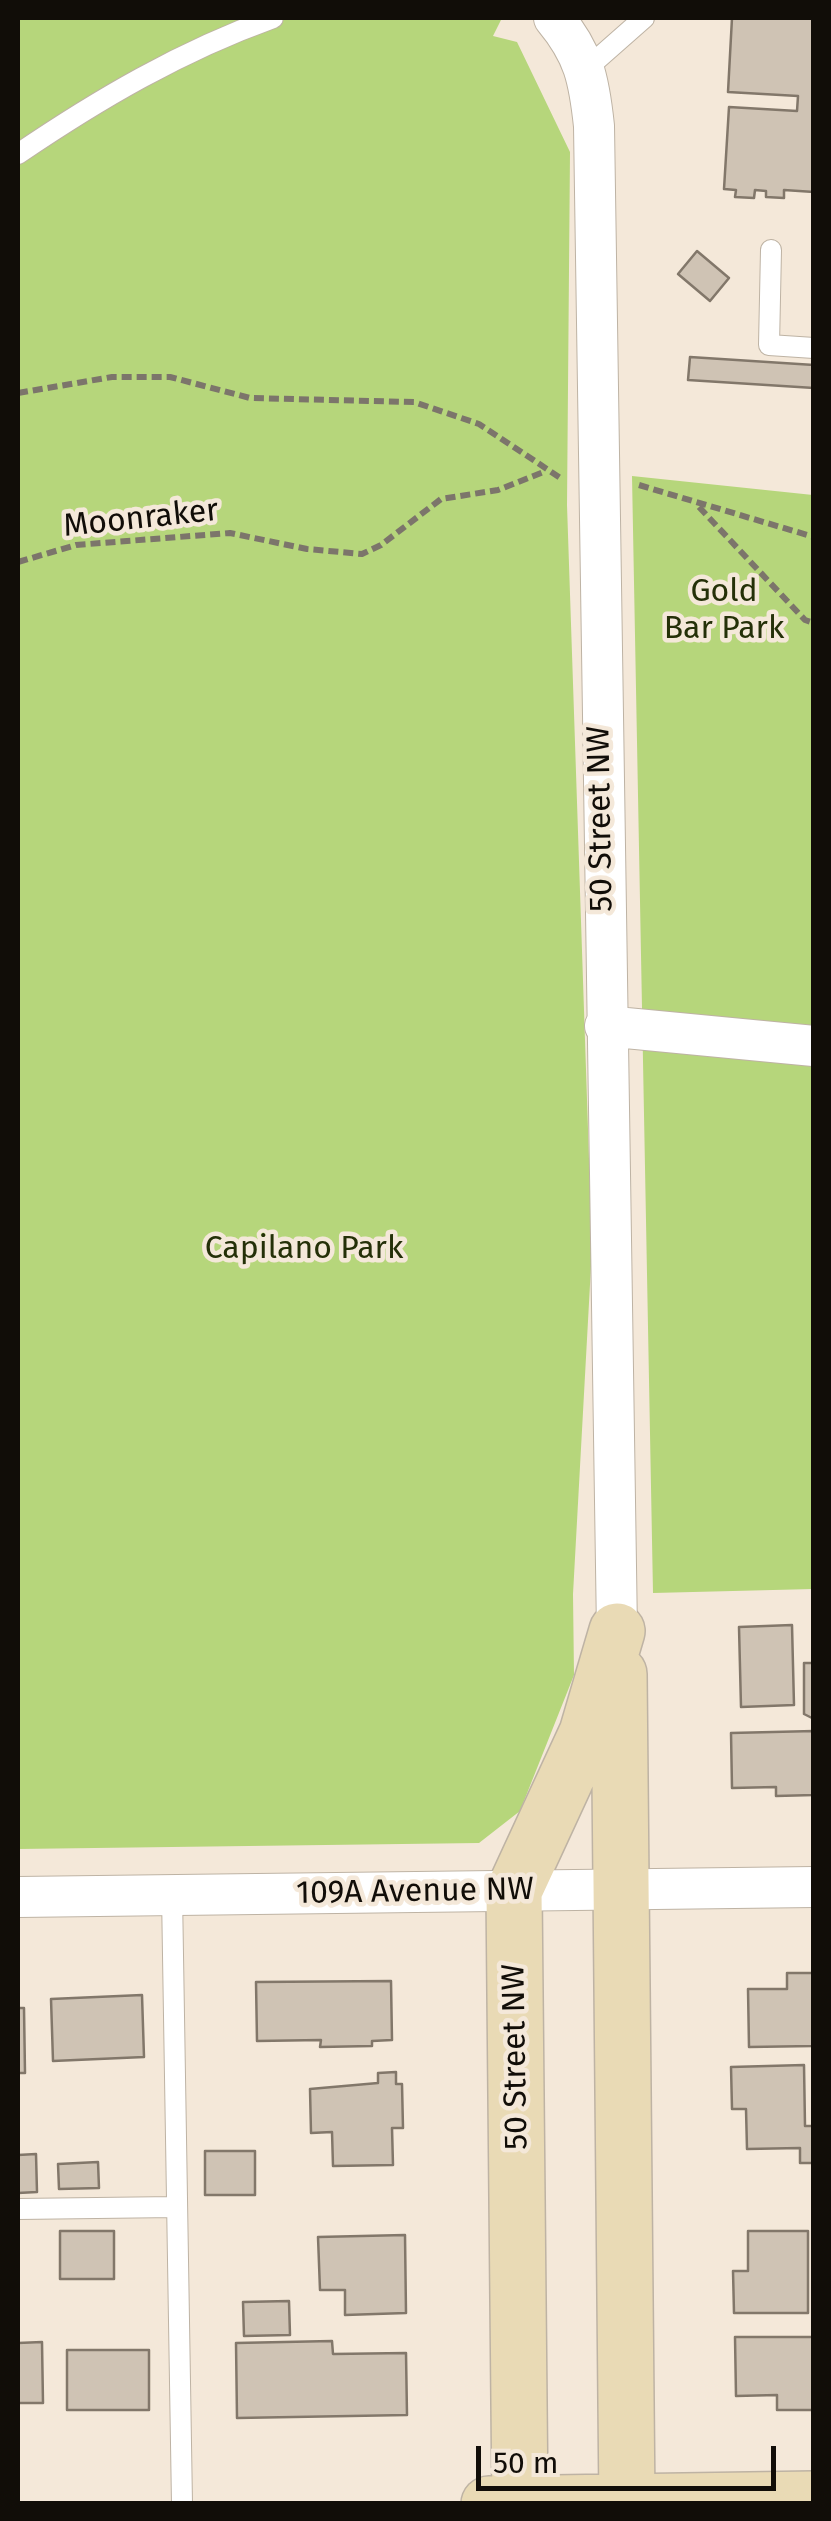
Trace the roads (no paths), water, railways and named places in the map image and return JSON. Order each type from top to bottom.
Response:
[{"type":"street","name":"50 Street NW","points":[[554,18],[578,46],[594,126],[604,1026],[622,1742],[619,1890],[627,2503]]},
{"type":"street","points":[[604,1026],[814,1046]]},
{"type":"street","name":"50 Street NW","points":[[520,2503],[514,1891],[588,1734],[617,1631]]},
{"type":"street","name":"109A Avenue NW","points":[[18,1897],[814,1888]]},
{"type":"street","points":[[490,2504],[814,2499]]},
{"type":"lane","points":[[18,154],[116,90],[215,38],[274,18]]},
{"type":"lane","points":[[584,70],[644,18]]},
{"type":"lane","points":[[771,250],[769,345],[814,348]]},
{"type":"lane","points":[[172,1894],[182,2504]]},
{"type":"lane","points":[[18,2210],[175,2207]]},
{"type":"park label","name":"Gold Bar Park","points":[[724,610]]},
{"type":"park label","name":"Capilano Park","points":[[304,1249]]}]
